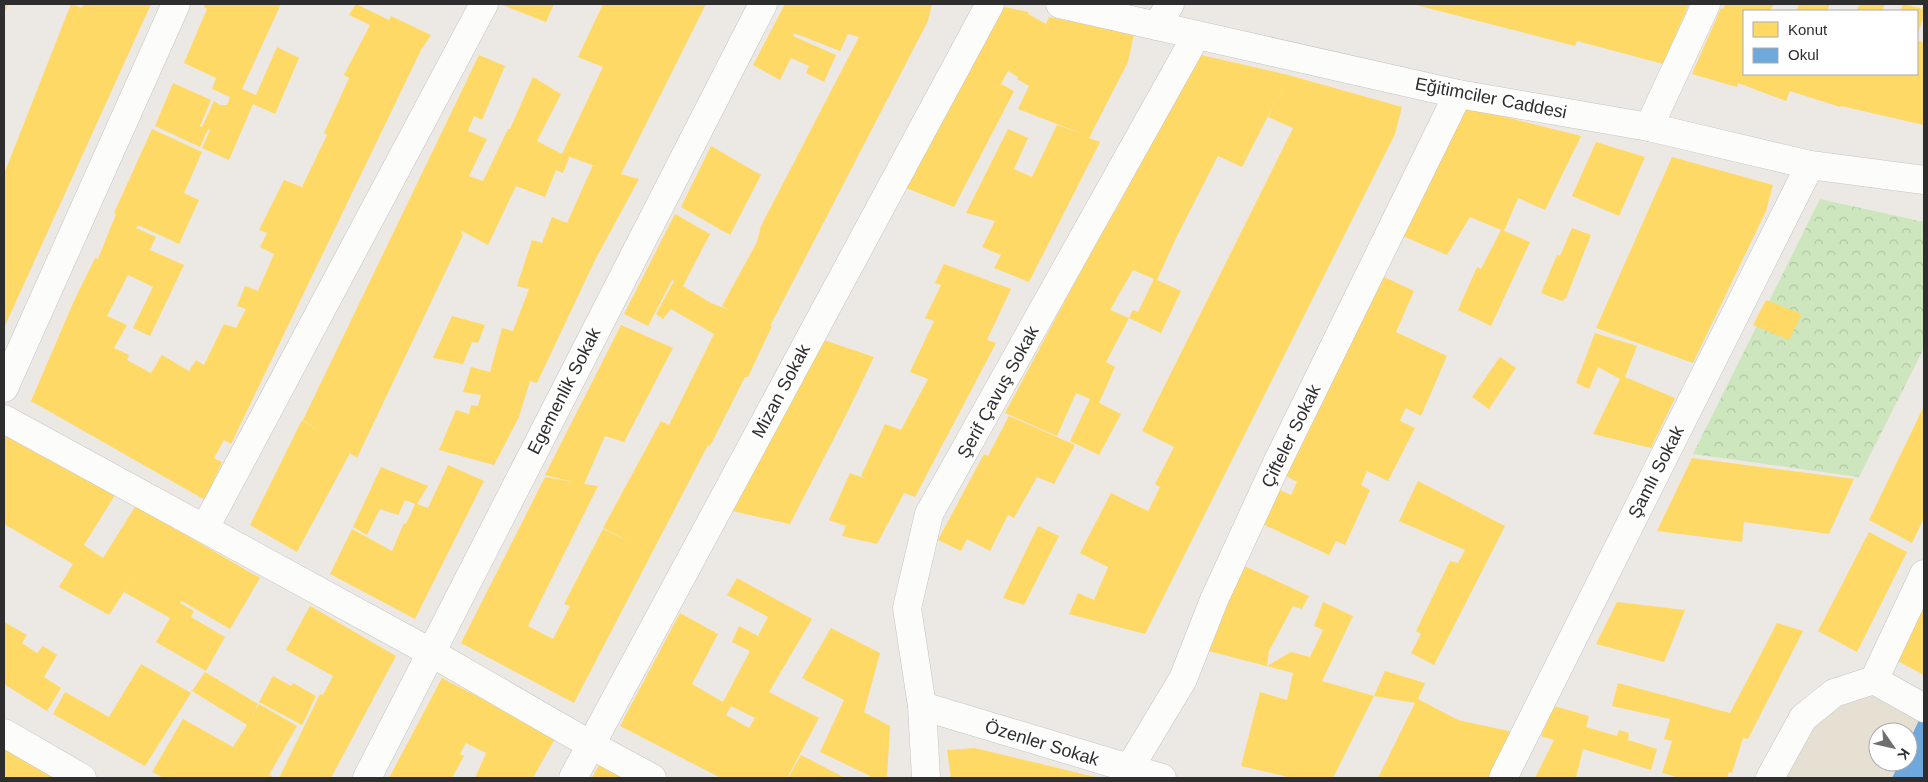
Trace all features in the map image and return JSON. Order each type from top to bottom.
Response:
[{"type":"street","points":[[4,388],[176,4]]},
{"type":"street","points":[[205,528],[484,4]]},
{"type":"street","name":"Egemenlik Sokak","points":[[366,778],[763,4]]},
{"type":"street","name":"Mizan Sokak","points":[[573,778],[990,4]]},
{"type":"street","name":"Eğitimciler Caddesi","points":[[1060,4],[1163,15],[1196,36],[1458,94],[1649,127],[1810,165],[1924,180]]},
{"type":"street","points":[[1649,127],[1706,4]]},
{"type":"street","name":"Şerif Çavuş Sokak","points":[[926,778],[922,706],[907,608],[929,514],[1196,36]]},
{"type":"street","name":"Çifteler Sokak","points":[[1129,774],[1183,679],[1214,600],[1276,463],[1458,94]]},
{"type":"street","name":"Şamlı Sokak","points":[[1503,778],[1810,165]]},
{"type":"street","points":[[4,419],[430,652],[590,746],[652,778]]},
{"type":"street","points":[[1770,778],[1803,718],[1834,693],[1874,680],[1924,574]]},
{"type":"street","points":[[1874,680],[1924,708]]},
{"type":"street","name":"Özenler Sokak","points":[[922,706],[1129,774],[1162,778]]},
{"type":"street","points":[[4,733],[82,778]]},
{"type":"shaded area","points":[[1874,680],[1924,708],[1924,778],[1770,778],[1803,718]]},
{"type":"green space","points":[[1820,199],[1924,222],[1924,348],[1859,477],[1693,454]]},
{"type":"building: Konut","points":[[4,4],[8,4],[4,15]]},
{"type":"building: Konut","points":[[71,4],[82,8],[83,4],[151,4],[4,328],[4,174]]},
{"type":"building: Konut","points":[[205,4],[281,4],[242,89],[256,95],[277,47],[299,58],[275,114],[253,104],[229,160],[202,148],[210,130],[208,129],[200,147],[155,126],[173,83],[211,100],[200,126],[202,127],[214,101],[220,105],[227,105],[230,97],[212,89],[216,78],[184,63],[207,9],[204,7]]},
{"type":"building: Konut","points":[[356,4],[389,20],[391,16],[431,35],[421,50],[231,444],[224,440],[214,458],[222,462],[205,500],[31,401],[74,301],[95,258],[98,259],[116,214],[114,213],[152,129],[202,152],[184,193],[199,200],[179,244],[138,225],[136,228],[156,237],[150,250],[184,265],[150,336],[133,328],[153,287],[128,275],[107,316],[127,325],[114,348],[129,355],[127,360],[151,373],[162,355],[189,371],[196,360],[204,365],[224,324],[236,328],[246,309],[237,306],[245,286],[258,291],[274,254],[260,247],[267,233],[259,230],[284,180],[302,187],[327,135],[324,133],[349,78],[344,75],[370,25],[349,15]]},
{"type":"building: Konut","points":[[500,4],[554,4],[546,22]]},
{"type":"building: Konut","points":[[603,4],[706,4],[621,174],[639,179],[595,260],[537,383],[530,381],[519,417],[494,465],[439,450],[456,410],[469,414],[471,405],[478,406],[481,395],[463,392],[471,367],[490,372],[502,328],[513,331],[529,289],[517,286],[532,240],[542,243],[552,217],[567,223],[593,165],[567,156],[569,158],[563,173],[556,170],[545,197],[516,186],[488,245],[462,231],[461,234],[463,235],[357,458],[350,453],[297,552],[250,525],[302,420],[321,432],[303,420],[479,55],[505,66],[482,120],[474,116],[468,131],[487,139],[469,176],[483,181],[508,129],[510,129],[533,77],[561,94],[537,141],[562,154],[603,67],[578,57]]},
{"type":"building: Konut","points":[[785,4],[932,4],[928,21],[770,326],[772,326],[748,377],[745,377],[710,446],[708,445],[574,703],[461,643],[545,477],[573,482],[545,475],[621,325],[673,348],[624,442],[605,436],[584,484],[598,486],[528,626],[553,639],[570,606],[564,604],[603,529],[630,542],[603,528],[661,421],[669,425],[714,334],[671,309],[663,319],[656,314],[674,281],[672,280],[648,326],[624,314],[675,214],[710,234],[683,286],[711,303],[729,310],[722,306],[757,242],[761,226],[859,37],[848,34],[840,51],[794,33],[793,36],[836,55],[824,82],[806,73],[809,66],[791,58],[780,80],[753,65]]},
{"type":"building: Konut","points":[[1412,4],[1689,4],[1663,64],[1577,41],[1575,46]]},
{"type":"building: Konut","points":[[1725,4],[1774,4],[1771,10],[1743,10],[1743,75],[1918,75],[1918,40],[1924,43],[1924,125],[1840,107],[1790,91],[1786,101],[1738,83],[1737,87],[1692,74],[1721,8],[1723,9]]},
{"type":"building: Konut","points":[[1799,4],[1830,4],[1827,10],[1796,10]]},
{"type":"building: Konut","points":[[1860,4],[1885,4],[1882,10],[1857,10]]},
{"type":"building: Konut","points":[[1903,4],[1924,9],[1924,16],[1918,32],[1918,10],[1900,10]]},
{"type":"building: Konut","points":[[994,5],[1029,12],[1028,14],[1046,24],[1049,17],[1134,34],[1128,62],[1089,138],[1100,142],[1029,282],[994,268],[1001,255],[982,247],[995,221],[966,213],[1008,129],[1028,138],[1014,169],[1032,177],[1057,125],[1083,134],[1018,109],[1029,86],[1017,79],[1018,77],[1008,71],[1001,84],[1014,91],[954,207],[901,186]]},
{"type":"building: Konut","points":[[1197,54],[1288,75],[1402,107],[1395,134],[1145,634],[1069,614],[1078,593],[1094,600],[1108,567],[1080,553],[1111,493],[1148,511],[1160,487],[1155,484],[1174,447],[1142,431],[1293,128],[1268,117],[1286,81],[1242,167],[1218,156],[1176,238],[1157,280],[1181,291],[1161,333],[1129,318],[1106,362],[1115,367],[1099,403],[1121,414],[1099,455],[1070,441],[1090,399],[1076,393],[1057,436],[1005,413],[1113,211],[1115,212]],"holes":[[[1133,270],[1154,279],[1138,312],[1133,310],[1129,318],[1110,310]]]},
{"type":"building: Konut","points":[[1466,107],[1581,136],[1545,210],[1518,198],[1504,231],[1530,242],[1491,326],[1458,310],[1477,267],[1481,269],[1501,230],[1470,217],[1447,255],[1400,235]]},
{"type":"building: Konut","points":[[1596,142],[1645,157],[1619,216],[1572,196]]},
{"type":"building: Konut","points":[[711,146],[761,175],[730,235],[681,207]]},
{"type":"building: Konut","points":[[1672,157],[1773,185],[1766,211],[1693,363],[1596,328]]},
{"type":"building: Konut","points":[[1572,228],[1591,235],[1566,298],[1562,301],[1541,293],[1557,255],[1560,256]]},
{"type":"building: Konut","points":[[944,264],[1011,289],[987,340],[996,343],[915,497],[904,493],[877,544],[842,536],[846,526],[829,520],[850,473],[866,479],[861,476],[885,424],[901,430],[928,379],[910,372],[934,321],[925,318],[941,285],[935,283]]},
{"type":"building: Konut","points":[[1378,274],[1414,291],[1396,332],[1447,356],[1421,416],[1406,408],[1403,414],[1400,421],[1415,428],[1388,481],[1367,471],[1361,485],[1370,490],[1345,545],[1336,541],[1329,555],[1258,522],[1280,490],[1291,495],[1297,482],[1286,476],[1299,441],[1303,442],[1362,316]]},
{"type":"building: Konut","points":[[1766,300],[1802,314],[1789,340],[1753,325]]},
{"type":"building: Konut","points":[[452,316],[485,325],[478,343],[472,342],[463,364],[433,358]]},
{"type":"building: Konut","points":[[1595,333],[1637,346],[1625,377],[1675,398],[1651,448],[1593,434],[1620,379],[1598,367],[1589,389],[1576,383]]},
{"type":"building: Konut","points":[[821,339],[874,357],[790,524],[732,511]]},
{"type":"building: Konut","points":[[1500,357],[1516,368],[1489,409],[1472,397]]},
{"type":"building: Konut","points":[[1924,406],[1924,518],[1912,543],[1869,520]]},
{"type":"building: Konut","points":[[1009,416],[1075,445],[1054,484],[1037,477],[1014,518],[1008,515],[990,551],[967,539],[961,551],[938,540],[984,454],[988,456]]},
{"type":"building: Konut","points":[[4,431],[115,495],[84,545],[103,558],[138,502],[168,521],[167,524],[260,578],[230,629],[182,601],[180,603],[194,611],[191,617],[225,637],[206,671],[156,642],[170,618],[124,592],[138,570],[109,615],[59,587],[73,564],[4,524]]},
{"type":"building: Konut","points":[[1692,458],[1854,479],[1829,534],[1744,522],[1742,542],[1657,531]]},
{"type":"building: Konut","points":[[448,465],[484,481],[415,619],[330,574],[352,529],[392,551],[404,523],[406,524],[415,504],[405,500],[398,515],[380,509],[367,535],[353,527],[381,467],[428,486],[417,504],[428,508]]},
{"type":"building: Konut","points":[[1418,481],[1505,526],[1434,665],[1411,653],[1421,634],[1416,631],[1450,561],[1458,563],[1465,550],[1399,521]]},
{"type":"building: Konut","points":[[1038,526],[1059,536],[1024,605],[1003,598]]},
{"type":"building: Konut","points":[[1869,532],[1907,552],[1857,652],[1818,631]]},
{"type":"building: Konut","points":[[1238,563],[1309,596],[1302,609],[1293,606],[1269,651],[1267,666],[1291,652],[1310,657],[1323,630],[1314,626],[1323,602],[1353,616],[1322,681],[1374,696],[1333,778],[1292,778],[1241,766],[1260,692],[1287,700],[1293,673],[1197,648]]},
{"type":"building: Konut","points":[[737,578],[812,619],[769,692],[819,718],[787,778],[721,778],[620,726],[680,613],[718,634],[692,684],[723,702],[750,651],[732,642],[739,626],[758,636],[768,617],[727,595]],"holes":[[[731,706],[755,718],[749,728],[726,715]]]},
{"type":"building: Konut","points":[[1924,597],[1924,675],[1892,658]]},
{"type":"building: Konut","points":[[1617,602],[1685,610],[1664,662],[1596,644]]},
{"type":"building: Konut","points":[[310,606],[396,656],[331,778],[279,778],[320,694],[323,695],[333,676],[286,650]]},
{"type":"building: Konut","points":[[4,622],[27,635],[22,643],[37,653],[43,646],[57,655],[44,677],[61,688],[47,711],[4,684]]},
{"type":"building: Konut","points":[[1777,623],[1803,631],[1748,739],[1743,738],[1732,773],[1729,772],[1727,778],[1680,778],[1662,773],[1672,741],[1664,739],[1670,719],[1612,706],[1618,683],[1730,713]]},
{"type":"building: Konut","points":[[831,628],[880,653],[864,712],[890,726],[887,778],[869,778],[870,776],[820,752],[844,700],[802,678]]},
{"type":"building: Konut","points":[[141,664],[191,693],[145,766],[53,714],[65,692],[109,717]]},
{"type":"building: Konut","points":[[1385,671],[1425,683],[1418,699],[1458,720],[1513,732],[1490,778],[1378,778],[1415,703],[1374,696]]},
{"type":"building: Konut","points":[[205,672],[258,704],[251,717],[259,704],[297,726],[269,775],[274,778],[164,778],[152,772],[183,719],[233,747],[247,725],[192,691]]},
{"type":"building: Konut","points":[[273,676],[291,686],[293,683],[316,696],[302,725],[259,702]]},
{"type":"building: Konut","points":[[442,678],[556,737],[533,778],[475,778],[486,753],[466,743],[460,754],[464,756],[452,778],[389,778]]},
{"type":"building: Konut","points":[[1554,706],[1589,716],[1586,727],[1617,736],[1619,730],[1629,733],[1628,740],[1657,749],[1651,770],[1583,749],[1576,778],[1535,778],[1554,740],[1541,736]]},
{"type":"building: Konut","points":[[4,741],[63,778],[4,778]]},
{"type":"building: Konut","points":[[975,748],[1099,778],[951,778],[947,750]]},
{"type":"building: Konut","points":[[801,755],[845,778],[788,778]]},
{"type":"building: Konut","points":[[601,761],[632,778],[592,778]]},
{"type":"building: Okul","points":[[1919,720],[1924,723],[1924,778],[1892,778],[1895,772],[1918,772]]}]
